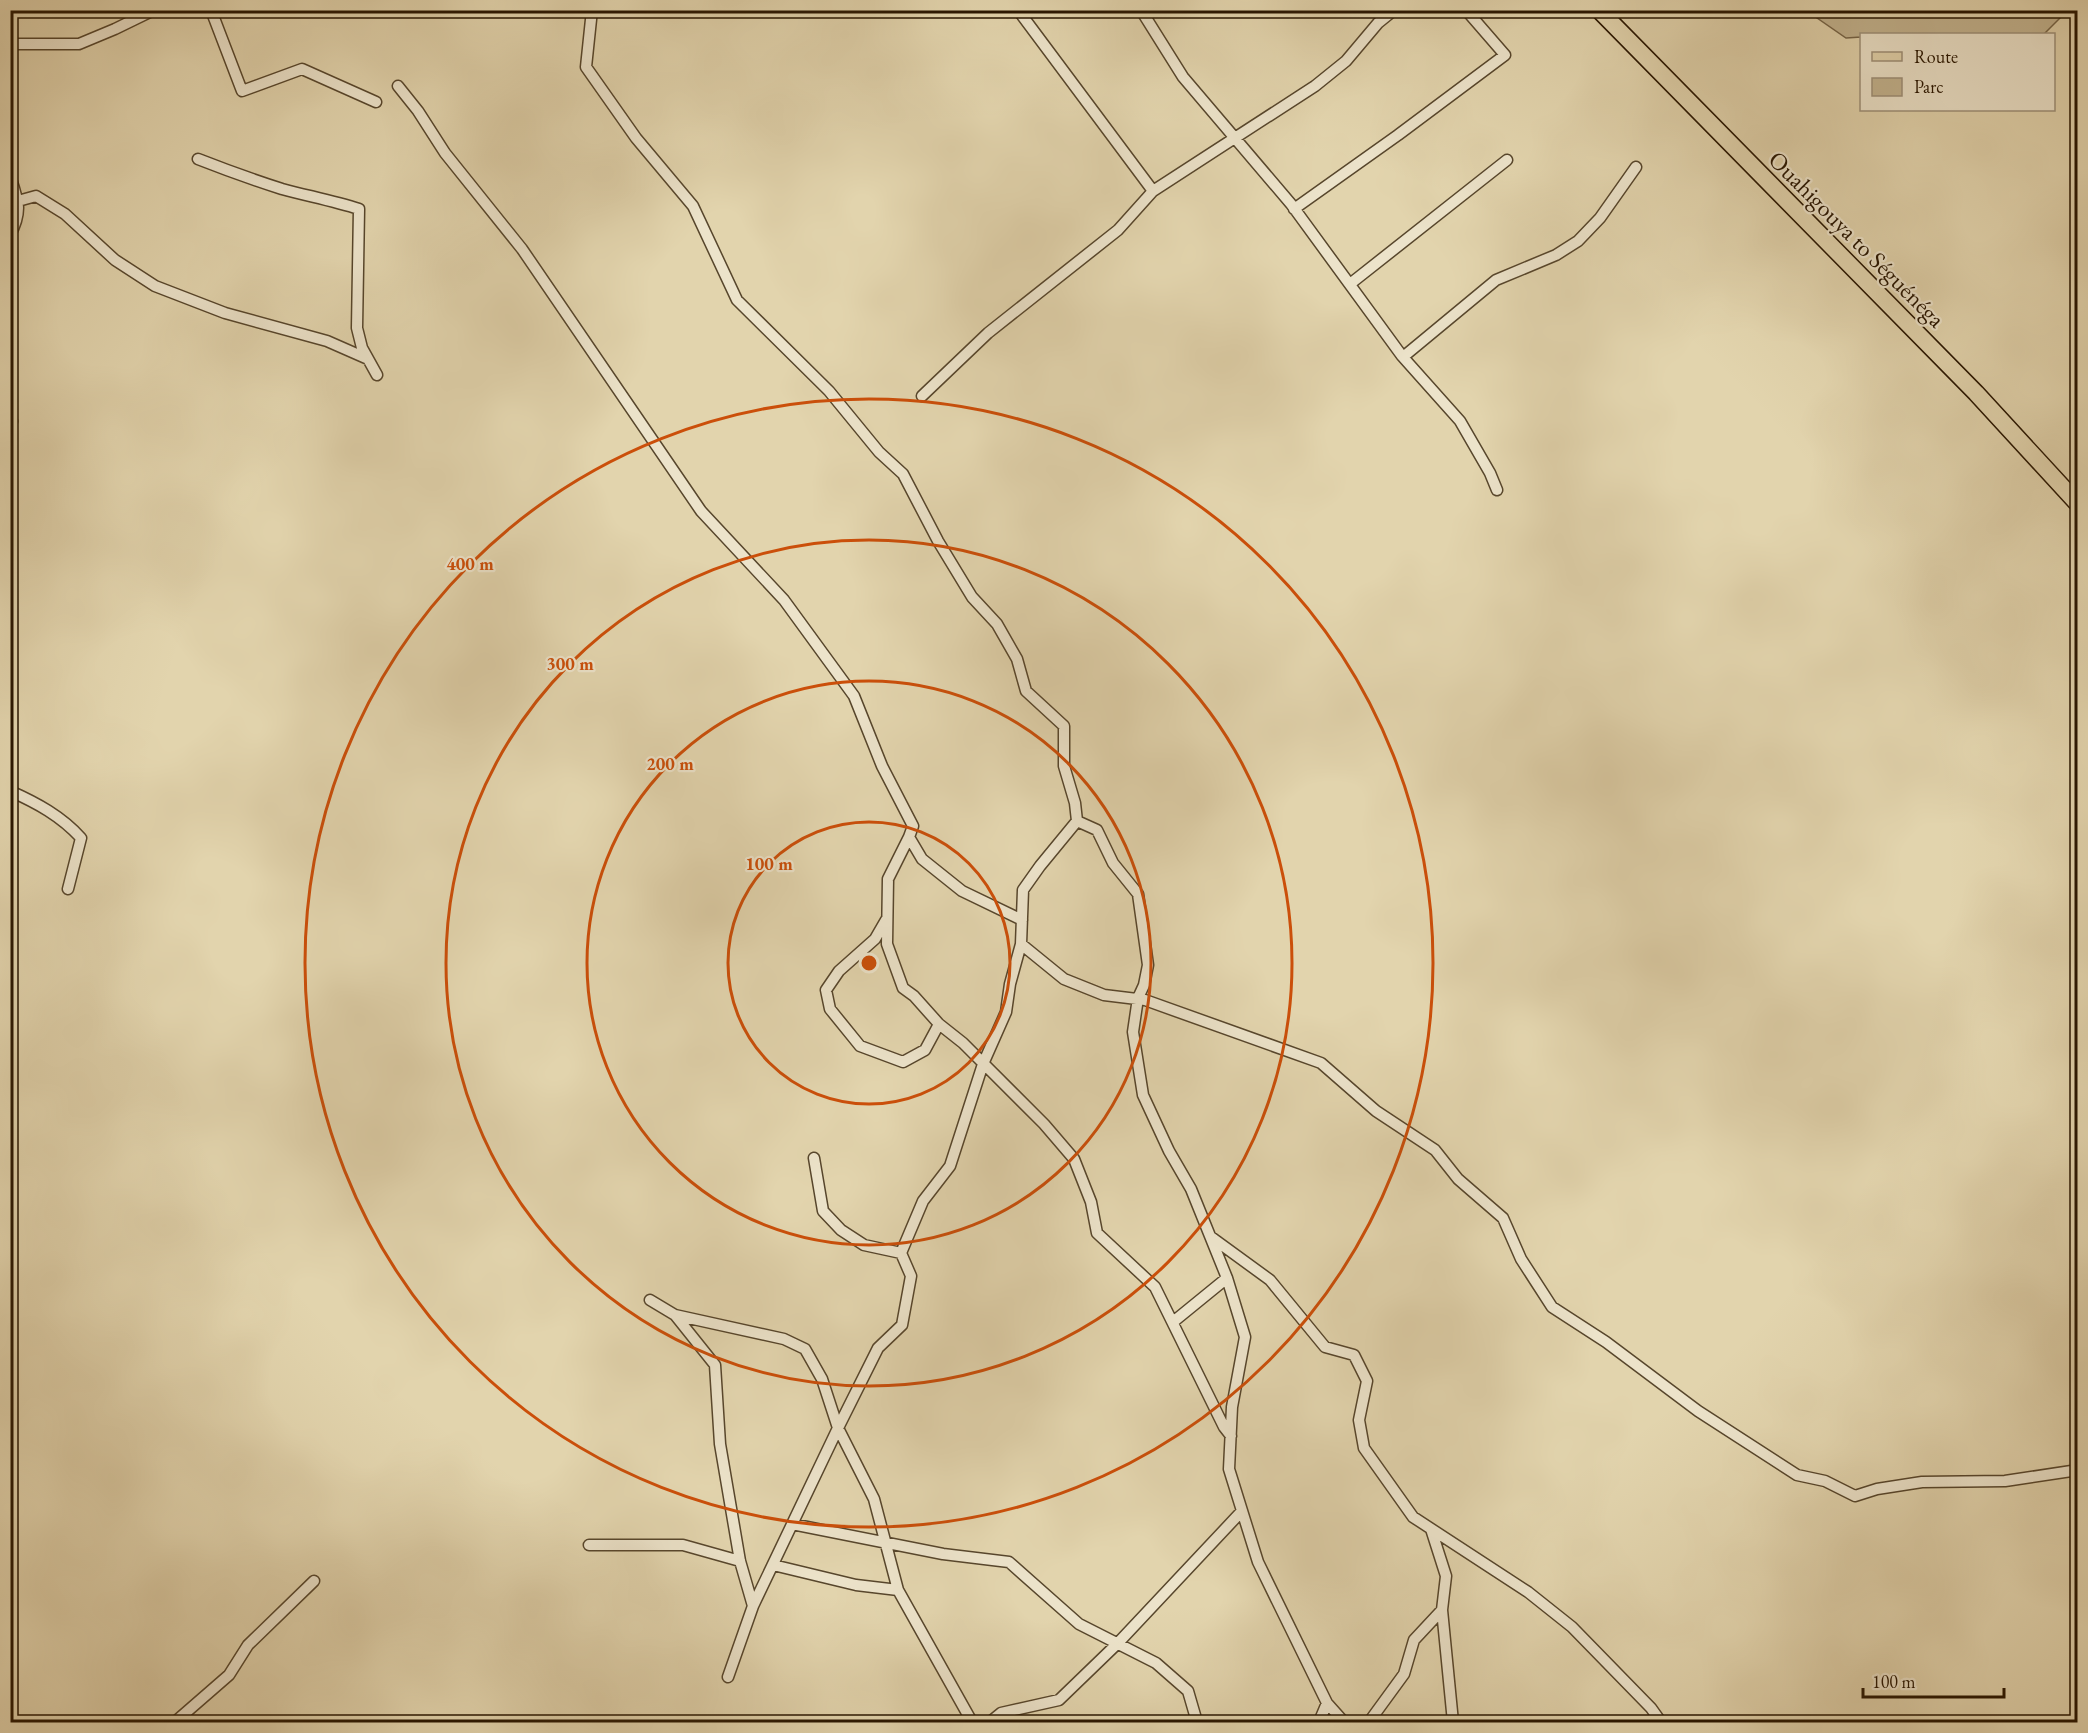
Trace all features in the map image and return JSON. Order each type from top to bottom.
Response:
[{"type":"main road","name":"Ouahigouya to Séguénéga","points":[[1599,10],[1976,393],[2078,504]]},
{"type":"street","points":[[10,44],[80,44],[154,10]]},
{"type":"street","points":[[211,10],[243,91],[302,69],[376,102]]},
{"type":"street","points":[[592,10],[586,67],[636,138],[693,206],[737,300],[829,391],[879,452],[903,474],[938,541],[972,597],[997,624],[1017,659],[1026,691],[1064,726],[1064,766],[1075,803],[1077,821],[1023,890],[1021,944],[1010,984],[1006,1012],[984,1064],[950,1166],[923,1201],[901,1253],[911,1276],[902,1325],[878,1348],[838,1428],[753,1606],[728,1677]]},
{"type":"street","points":[[1018,10],[1153,191]]},
{"type":"street","points":[[1141,10],[1183,77],[1294,209],[1403,357],[1460,421],[1490,473],[1497,490]]},
{"type":"street","points":[[922,396],[988,333],[1118,230],[1153,191],[1236,139],[1323,80],[1346,61],[1378,24],[1394,10]]},
{"type":"street","points":[[1294,209],[1505,55],[1467,10]]},
{"type":"street","points":[[398,86],[418,111],[445,153],[522,249],[700,511],[784,600],[854,696],[882,766],[913,826],[888,879],[887,944],[903,988],[914,996],[939,1024],[963,1043],[1044,1124],[1074,1159],[1091,1202],[1097,1233],[1155,1287],[1224,1427],[1231,1436]]},
{"type":"street","points":[[198,159],[284,189],[359,209],[357,328],[362,348],[377,375]]},
{"type":"street","points":[[1350,284],[1508,160]]},
{"type":"street","points":[[1403,357],[1496,280],[1556,255],[1578,241],[1600,218],[1636,167]]},
{"type":"street","points":[[10,176],[18,201],[18,221],[10,235]]},
{"type":"street","points":[[18,201],[36,196],[65,214],[115,260],[155,286],[225,314],[327,340],[368,359]]},
{"type":"street","points":[[10,418],[12,421],[10,430]]},
{"type":"street","points":[[10,791],[36,803],[67,823],[81,838],[68,889]]},
{"type":"street","points":[[1077,821],[1097,830],[1113,863],[1138,894],[1148,965],[1144,985],[1138,998],[1133,1032],[1143,1095],[1169,1151],[1191,1189],[1227,1278],[1245,1337],[1232,1407],[1229,1469],[1257,1562],[1327,1703],[1344,1722]]},
{"type":"street","points":[[909,837],[922,859],[962,891],[1022,920]]},
{"type":"street","points":[[888,917],[874,939],[839,971],[826,990],[830,1008],[860,1046],[903,1062],[925,1050],[939,1024]]},
{"type":"street","points":[[1021,944],[1064,979],[1104,995],[1138,998],[1321,1063],[1376,1111],[1434,1150],[1458,1179],[1503,1218],[1521,1259],[1552,1307],[1606,1342],[1698,1411],[1797,1475],[1825,1481],[1855,1496],[1877,1489],[1922,1482],[2005,1481],[2078,1470]]},
{"type":"street","points":[[814,1158],[823,1211],[829,1218],[841,1230],[864,1245],[901,1253]]},
{"type":"street","points":[[1210,1236],[1270,1280],[1325,1347],[1354,1355],[1367,1382],[1359,1420],[1364,1448],[1413,1517],[1527,1592],[1572,1627],[1651,1708],[1661,1722]]},
{"type":"street","points":[[1173,1322],[1227,1278]]},
{"type":"street","points":[[650,1300],[675,1315],[784,1339],[805,1349],[822,1379],[838,1428],[874,1499],[898,1590],[939,1667],[972,1722]]},
{"type":"street","points":[[675,1315],[715,1365],[720,1444],[740,1561],[753,1606]]},
{"type":"street","points":[[990,1722],[1001,1713],[1059,1700],[1118,1643],[1242,1511]]},
{"type":"street","points":[[792,1524],[943,1554],[1009,1562],[1079,1624],[1156,1663],[1188,1691],[1197,1722]]},
{"type":"street","points":[[1431,1529],[1446,1576],[1442,1610],[1452,1722]]},
{"type":"street","points":[[589,1545],[683,1545],[740,1561]]},
{"type":"street","points":[[772,1565],[856,1585],[898,1590]]},
{"type":"street","points":[[175,1722],[229,1675],[248,1645],[314,1581]]},
{"type":"street","points":[[1369,1722],[1404,1674],[1414,1640],[1442,1610]]},
{"type":"street","points":[[1319,1722],[1327,1703]]},
{"type":"green space","points":[[1807,11],[2060,11],[2060,18],[2045,33],[1860,33],[1860,37],[1846,38]]}]
